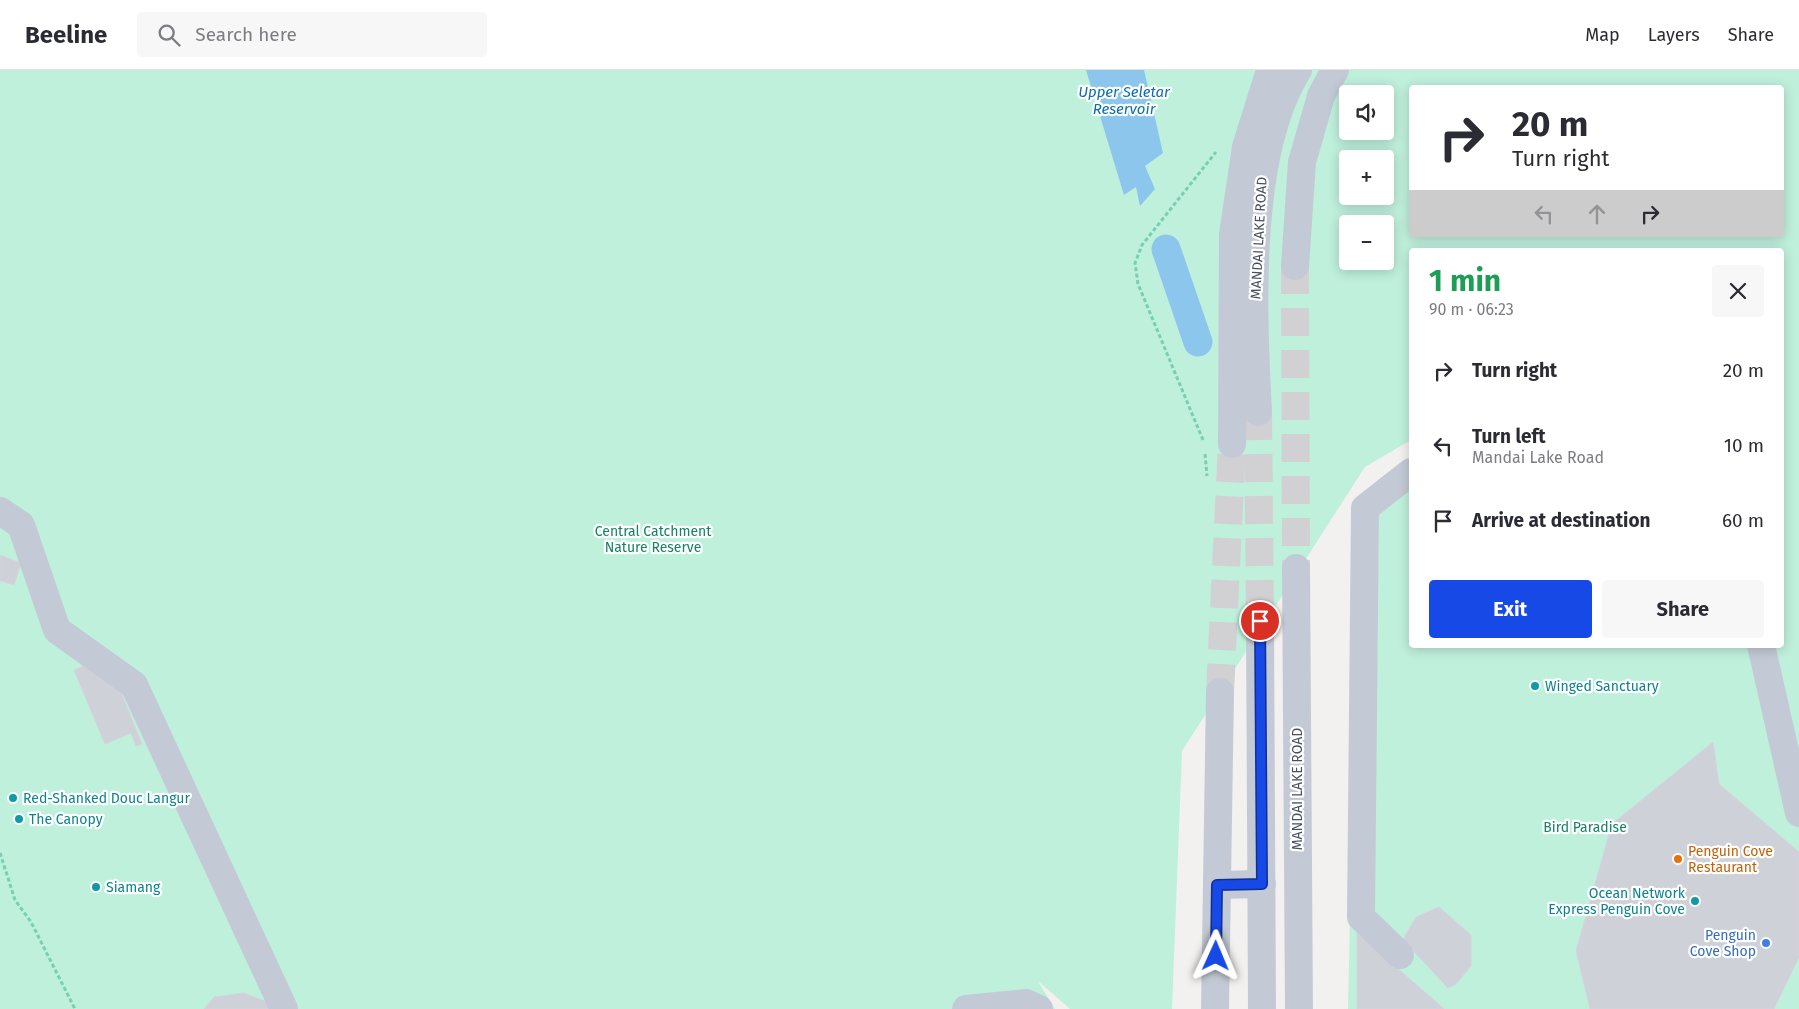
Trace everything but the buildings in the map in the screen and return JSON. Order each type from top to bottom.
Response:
[{"type":"street","points":[[1232,444],[1232,234],[1246,147],[1270,70]]},
{"type":"street","name":"MANDAI LAKE ROAD","points":[[1258,412],[1256,275],[1264,160],[1276,117],[1298,70]]},
{"type":"street","points":[[1295,266],[1302,162],[1321,96],[1335,70]]},
{"type":"street","points":[[1400,955],[1361,917],[1365,508],[1409,474]]},
{"type":"street","points":[[0,511],[21,525],[57,630],[134,685],[284,1009]]},
{"type":"street","name":"MANDAI LAKE ROAD","points":[[1296,568],[1299,1009]]},
{"type":"street","points":[[1260,621],[1262,1009]]},
{"type":"street","points":[[1762,648],[1799,812]]},
{"type":"street","points":[[1215,1009],[1220,692]]},
{"type":"street","points":[[1217,885],[1262,884]]},
{"type":"street","points":[[966,1009],[1026,1003],[1039,1009]]},
{"type":"path","points":[[1204,443],[1138,284],[1135,263],[1142,245],[1222,145]]},
{"type":"path","points":[[1205,451],[1206,476]]},
{"type":"path","points":[[0,853],[15,900],[36,931],[75,1009]]},
{"type":"green space","name":"Central Catchment Nature Reserve","points":[[0,70],[1799,70],[1799,1009],[1348,1009],[1359,499],[1409,461],[1409,648],[1784,648],[1784,248],[1409,248],[1409,441],[1365,467],[1182,751],[1172,1009],[1070,1009],[1038,981],[1055,1009],[0,1009]]},
{"type":"water","name":"Upper Seletar Reservoir","points":[[1086,70],[1144,70],[1163,153],[1145,166],[1155,189],[1140,206],[1136,187],[1124,195]]},
{"type":"waterway","points":[[1166,249],[1198,342]]},
{"type":"tunnel","points":[[1295,266],[1296,568]]},
{"type":"tunnel","points":[[1258,412],[1260,621]]},
{"type":"tunnel","points":[[1220,692],[1232,444]]},
{"type":"place","name":"Winged Sanctuary","points":[[1535,686]]},
{"type":"place","name":"Red-Shanked Douc Langur","points":[[13,798]]},
{"type":"place","name":"The Canopy","points":[[19,819]]},
{"type":"place","name":"Penguin Cove Restaurant","points":[[1678,859]]},
{"type":"place","name":"Siamang","points":[[96,887]]},
{"type":"place","name":"Ocean Network Express Penguin Cove","points":[[1695,901]]},
{"type":"place","name":"Penguin Cove Shop","points":[[1766,943]]},
{"type":"route","points":[[1216,956],[1217,885],[1262,884],[1260,621]]},
{"type":"park label","name":"Bird Paradise","points":[[1585,827]]}]
